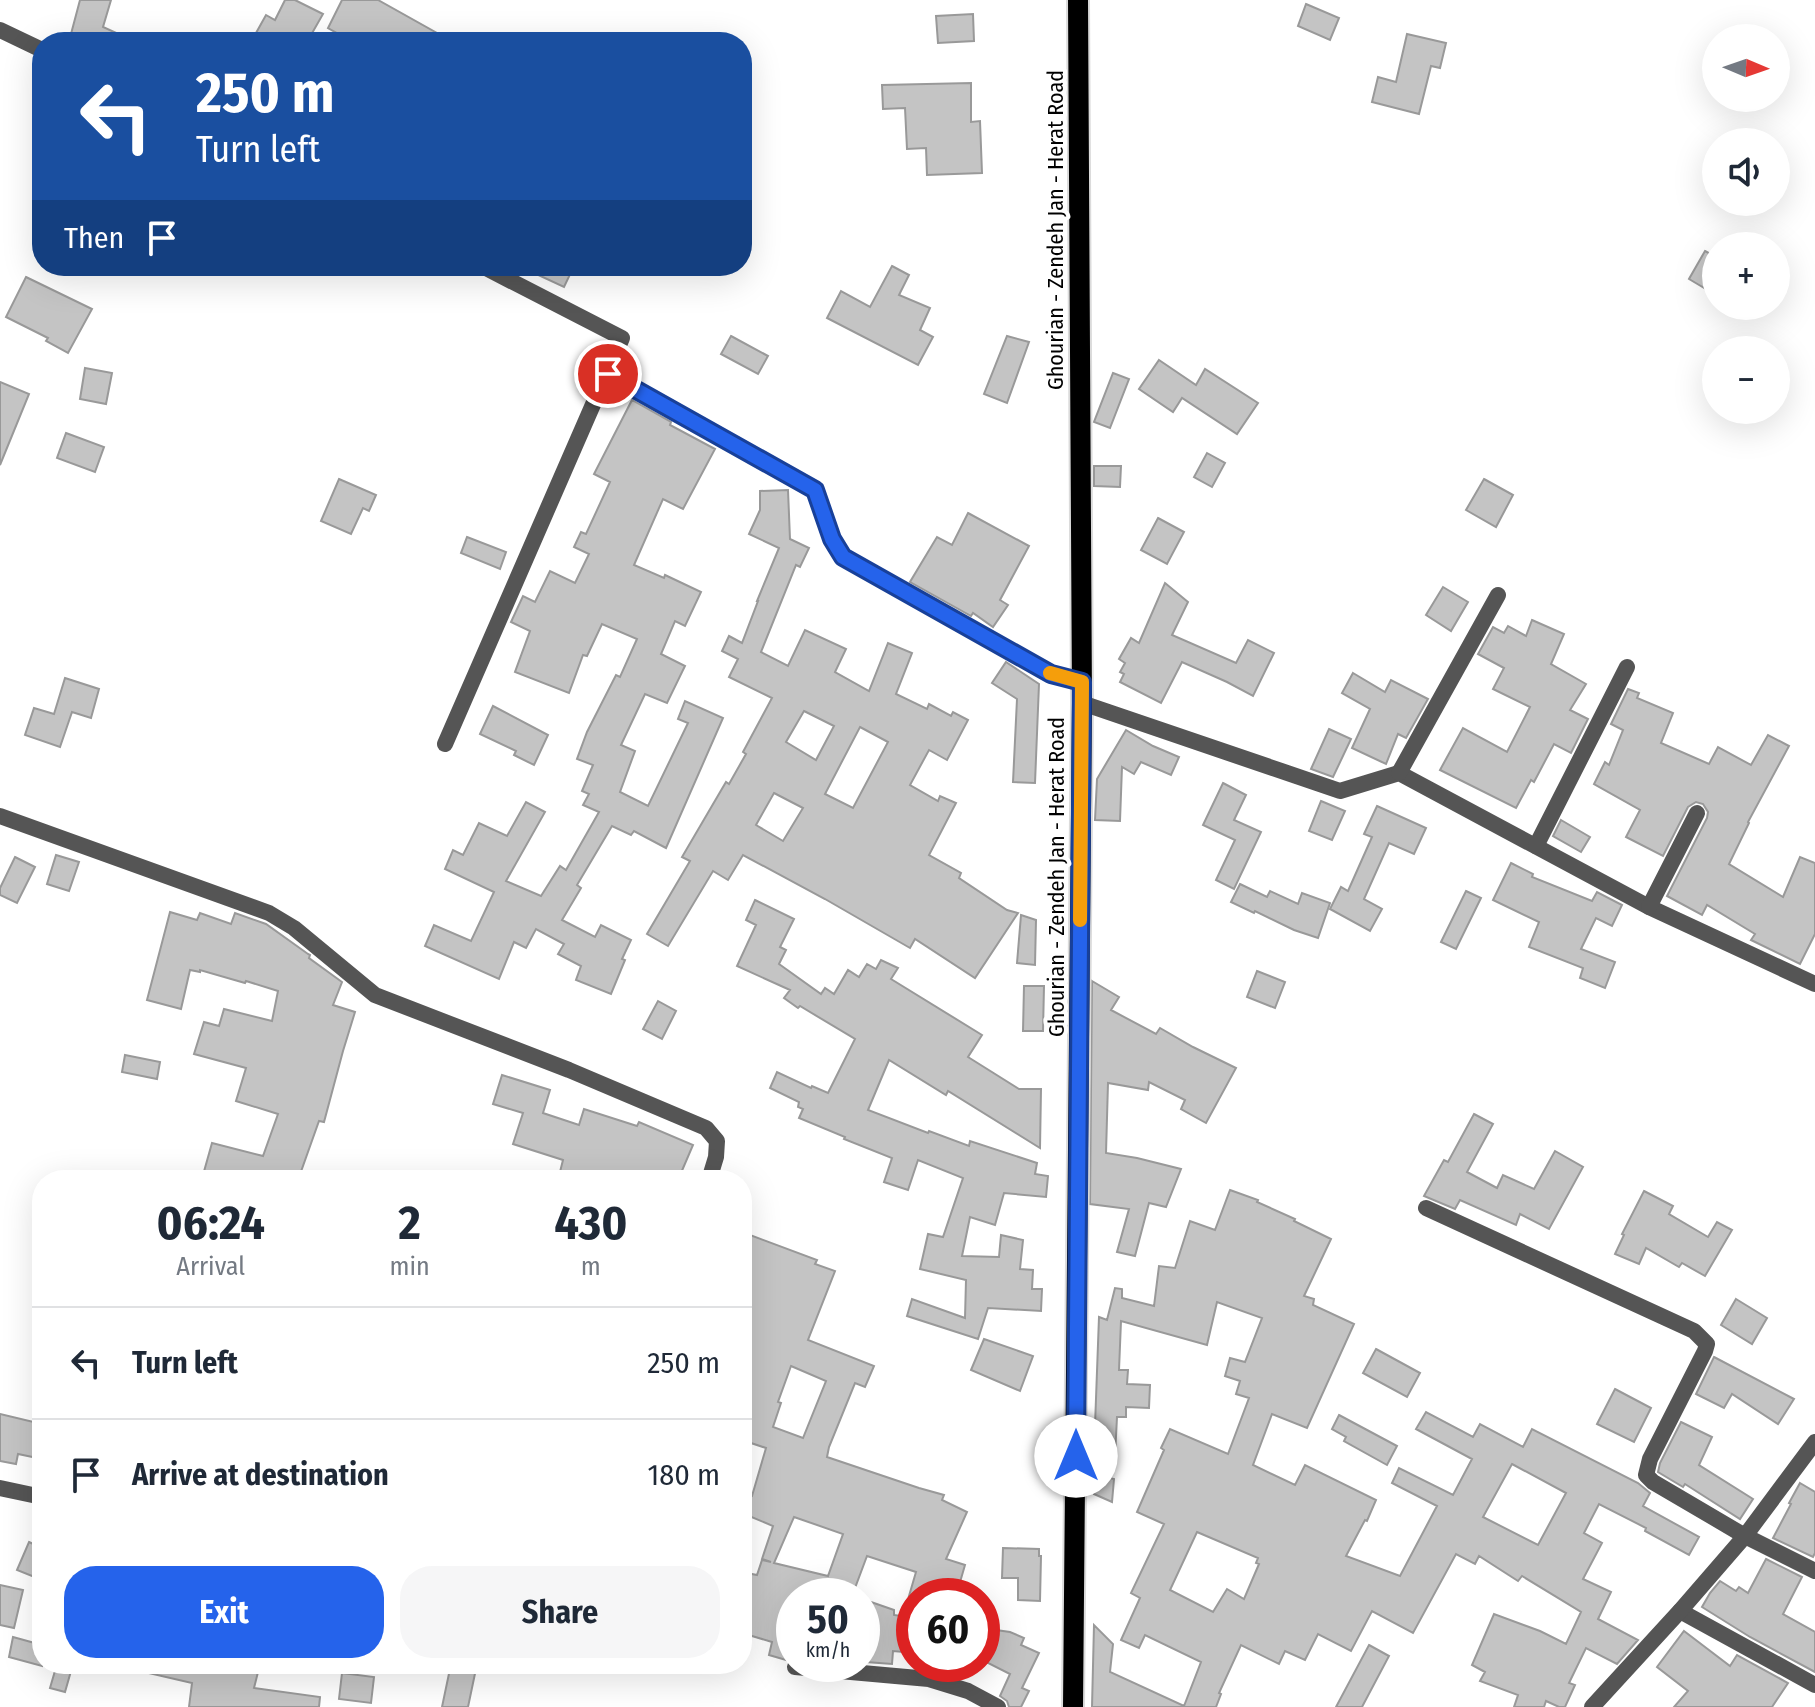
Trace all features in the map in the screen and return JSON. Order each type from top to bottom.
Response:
[{"type":"main road","name":"Ghourian - Zendeh Jan - Herat Road","points":[[1073,1707],[1082,692],[1078,0]]},
{"type":"street","points":[[0,30],[32,45]]},
{"type":"street","points":[[445,744],[622,338],[501,276]]},
{"type":"street","points":[[608,374],[815,490],[832,539],[843,557],[1082,692],[1340,791],[1399,773],[1498,595]]},
{"type":"street","points":[[1536,846],[1627,667]]},
{"type":"street","points":[[1399,773],[1649,907],[1815,984]]},
{"type":"street","points":[[1649,907],[1697,813]]},
{"type":"street","points":[[0,816],[269,913],[294,928],[375,995],[569,1070],[706,1128],[717,1141],[712,1170]]},
{"type":"street","points":[[1426,1208],[1694,1331],[1703,1339],[1707,1344],[1705,1351],[1650,1459],[1646,1475],[1745,1536],[1815,1571]]},
{"type":"street","points":[[1592,1707],[1745,1536],[1815,1442]]},
{"type":"street","points":[[0,1488],[32,1495]]},
{"type":"street","points":[[1680,1611],[1815,1685]]},
{"type":"street","points":[[880,1675],[929,1679],[968,1691],[998,1707]]},
{"type":"building","points":[[80,0],[111,0],[103,27],[114,32],[72,32]]},
{"type":"building","points":[[285,0],[295,0],[323,14],[313,32],[257,32],[266,15],[275,20]]},
{"type":"building","points":[[342,0],[378,0],[435,32],[335,32],[328,28]]},
{"type":"building","points":[[1306,4],[1339,18],[1330,40],[1298,26]]},
{"type":"building","points":[[973,14],[974,41],[938,43],[936,16]]},
{"type":"building","points":[[1407,34],[1446,43],[1440,68],[1431,66],[1419,114],[1372,102],[1378,77],[1396,82]]},
{"type":"building","points":[[971,83],[971,122],[980,121],[982,173],[927,175],[926,148],[907,149],[905,108],[883,109],[882,85]]},
{"type":"building","points":[[1702,256],[1702,287],[1689,279]]},
{"type":"building","points":[[892,266],[909,275],[899,295],[930,308],[920,330],[933,337],[918,365],[827,318],[841,291],[870,307]]},
{"type":"building","points":[[540,276],[569,276],[564,287]]},
{"type":"building","points":[[26,277],[92,309],[68,353],[46,341],[48,338],[6,317]]},
{"type":"building","points":[[731,336],[768,356],[758,374],[721,354]]},
{"type":"building","points":[[1007,336],[1029,342],[1007,403],[984,394]]},
{"type":"building","points":[[1159,360],[1196,385],[1205,369],[1258,403],[1237,434],[1182,398],[1173,412],[1139,389]]},
{"type":"building","points":[[85,368],[112,373],[106,404],[80,399]]},
{"type":"building","points":[[1113,373],[1129,379],[1110,428],[1094,422]]},
{"type":"building","points":[[0,382],[29,394],[0,465]]},
{"type":"building","points":[[632,400],[715,449],[683,509],[663,499],[634,565],[701,592],[685,626],[675,621],[661,654],[685,666],[667,703],[645,694],[621,745],[635,751],[620,792],[648,806],[688,723],[678,719],[685,701],[723,718],[666,848],[634,831],[631,835],[612,826],[577,885],[581,888],[562,920],[595,937],[601,925],[631,940],[611,994],[576,980],[581,966],[558,954],[564,944],[536,929],[526,948],[514,942],[499,979],[425,946],[434,925],[471,941],[494,892],[445,869],[453,850],[463,855],[479,823],[507,836],[526,802],[545,812],[506,881],[541,896],[560,866],[566,870],[599,812],[583,805],[589,794],[582,791],[593,765],[577,759],[587,732],[616,675],[620,677],[637,639],[602,624],[587,656],[583,655],[569,693],[515,672],[530,631],[511,622],[523,596],[535,602],[550,571],[575,583],[589,554],[574,547],[581,532],[586,534],[610,482],[594,474]]},
{"type":"building","points":[[66,433],[104,447],[95,472],[57,458]]},
{"type":"building","points":[[1207,453],[1225,463],[1212,487],[1194,477]]},
{"type":"building","points":[[1094,466],[1121,466],[1120,487],[1094,486]]},
{"type":"building","points":[[339,479],[376,495],[369,511],[363,508],[351,534],[321,521]]},
{"type":"building","points":[[1484,479],[1513,495],[1496,527],[1466,510]]},
{"type":"building","points":[[788,490],[790,539],[809,548],[800,567],[796,565],[761,652],[788,666],[805,630],[846,649],[835,672],[869,691],[888,643],[912,653],[896,694],[927,709],[929,704],[951,716],[953,712],[968,720],[947,760],[929,750],[910,785],[938,801],[940,796],[956,803],[929,855],[961,873],[959,878],[1007,910],[1018,913],[975,978],[915,939],[910,948],[743,855],[728,880],[713,871],[668,946],[647,934],[690,861],[682,857],[746,754],[743,752],[772,698],[729,677],[738,659],[722,651],[729,636],[742,643],[779,548],[749,534],[760,510],[760,491]],"holes":[[[804,711],[834,726],[816,760],[786,742]],[[860,727],[888,742],[853,808],[825,794]],[[774,793],[803,808],[783,841],[756,825]]]},
{"type":"building","points":[[968,513],[1029,546],[1000,600],[1008,605],[993,627],[973,613],[971,616],[910,582],[937,537],[952,545]]},
{"type":"building","points":[[1158,518],[1184,532],[1167,564],[1141,550]]},
{"type":"building","points":[[467,537],[506,552],[500,569],[461,553]]},
{"type":"building","points":[[1165,583],[1188,602],[1172,635],[1236,663],[1248,640],[1274,653],[1253,696],[1182,662],[1161,703],[1120,682],[1124,674],[1120,672],[1125,663],[1119,659],[1131,638],[1139,643]]},
{"type":"building","points":[[1443,587],[1468,602],[1451,631],[1426,615]]},
{"type":"building","points":[[1532,620],[1564,634],[1551,664],[1586,684],[1570,710],[1588,719],[1571,753],[1554,744],[1516,808],[1440,770],[1463,728],[1507,752],[1530,707],[1493,689],[1504,668],[1478,654],[1493,627],[1504,633],[1508,626],[1526,636]]},
{"type":"building","points":[[1006,662],[1039,684],[1035,783],[1013,782],[1017,699],[992,683]]},
{"type":"building","points":[[1353,673],[1385,692],[1391,680],[1428,699],[1406,738],[1398,734],[1386,764],[1352,748],[1370,709],[1342,693]]},
{"type":"building","points":[[65,678],[99,689],[91,718],[72,712],[60,747],[25,735],[34,708],[54,714]]},
{"type":"building","points":[[1628,689],[1639,693],[1637,698],[1673,713],[1661,743],[1709,764],[1718,747],[1751,765],[1768,735],[1789,746],[1729,864],[1783,897],[1800,857],[1815,863],[1815,934],[1800,964],[1751,940],[1755,934],[1707,905],[1702,915],[1667,896],[1707,818],[1708,812],[1703,804],[1696,802],[1688,807],[1663,856],[1626,837],[1640,810],[1594,784],[1605,762],[1609,765],[1623,730],[1611,724]]},
{"type":"building","points":[[493,706],[548,735],[534,765],[514,755],[516,751],[480,734]]},
{"type":"building","points":[[1329,729],[1351,739],[1333,777],[1311,769]]},
{"type":"building","points":[[1126,730],[1179,757],[1171,775],[1141,762],[1134,774],[1122,767],[1120,821],[1095,820],[1097,779]]},
{"type":"building","points":[[1223,783],[1246,795],[1234,820],[1261,832],[1234,889],[1216,880],[1235,840],[1203,825]]},
{"type":"building","points":[[1321,801],[1345,811],[1332,840],[1309,831]]},
{"type":"building","points":[[1377,806],[1426,828],[1414,854],[1389,843],[1364,899],[1382,909],[1370,931],[1330,909],[1341,887],[1348,891],[1372,837],[1364,834]]},
{"type":"building","points":[[1561,820],[1590,837],[1581,852],[1553,836]]},
{"type":"building","points":[[56,855],[79,862],[69,891],[47,884]]},
{"type":"building","points":[[15,857],[35,867],[17,903],[0,895],[0,888]]},
{"type":"building","points":[[1511,863],[1533,874],[1532,877],[1592,901],[1597,892],[1622,905],[1612,926],[1596,918],[1581,949],[1615,962],[1605,988],[1580,978],[1583,968],[1529,947],[1539,922],[1493,900]]},
{"type":"building","points":[[1240,884],[1267,897],[1270,891],[1298,904],[1302,893],[1330,903],[1318,938],[1231,902]]},
{"type":"building","points":[[1466,891],[1481,898],[1456,949],[1441,942]]},
{"type":"building","points":[[755,900],[794,919],[780,947],[786,950],[779,964],[821,994],[825,988],[834,994],[848,970],[859,977],[867,964],[876,969],[881,960],[898,968],[891,979],[982,1035],[968,1057],[1019,1089],[1041,1089],[1040,1148],[948,1091],[946,1095],[889,1060],[868,1110],[969,1146],[970,1141],[1037,1163],[1035,1174],[1048,1176],[1046,1197],[1004,1193],[995,1225],[970,1217],[962,1256],[999,1257],[1001,1235],[1023,1240],[1020,1269],[1033,1270],[1032,1289],[1042,1289],[1041,1311],[988,1308],[978,1339],[907,1316],[912,1299],[965,1318],[966,1280],[920,1269],[928,1234],[943,1237],[963,1178],[918,1160],[908,1190],[884,1182],[892,1158],[799,1118],[803,1109],[798,1107],[799,1102],[770,1088],[777,1072],[828,1093],[855,1039],[784,998],[790,990],[737,966],[756,925],[746,920]]},
{"type":"building","points":[[170,912],[197,920],[200,913],[231,924],[235,913],[266,924],[342,982],[333,1005],[355,1012],[324,1122],[319,1121],[302,1170],[204,1170],[212,1143],[263,1156],[278,1114],[236,1101],[246,1068],[194,1054],[204,1022],[219,1026],[224,1009],[272,1021],[278,991],[190,970],[181,1009],[147,1000]]},
{"type":"building","points":[[1021,915],[1036,920],[1035,965],[1017,963]]},
{"type":"building","points":[[1257,971],[1285,982],[1275,1008],[1247,997]]},
{"type":"building","points":[[1092,981],[1119,997],[1111,1010],[1156,1034],[1160,1028],[1236,1068],[1206,1123],[1181,1109],[1185,1100],[1149,1082],[1148,1090],[1108,1083],[1106,1153],[1181,1169],[1166,1207],[1149,1203],[1135,1256],[1117,1252],[1129,1209],[1090,1204]]},
{"type":"building","points":[[1024,986],[1044,986],[1043,1031],[1023,1031]]},
{"type":"building","points":[[658,1001],[676,1011],[662,1039],[643,1029]]},
{"type":"building","points":[[125,1055],[160,1062],[157,1079],[122,1072]]},
{"type":"building","points":[[502,1075],[550,1090],[543,1113],[579,1125],[584,1109],[637,1126],[639,1122],[693,1145],[682,1170],[560,1170],[563,1160],[513,1144],[523,1113],[493,1104]]},
{"type":"building","points":[[1474,1114],[1493,1124],[1467,1172],[1497,1188],[1503,1175],[1534,1189],[1555,1151],[1583,1167],[1549,1229],[1520,1214],[1516,1225],[1460,1200],[1455,1209],[1424,1196],[1444,1160],[1448,1162]]},
{"type":"building","points":[[1230,1190],[1258,1200],[1331,1239],[1304,1296],[1314,1299],[1313,1305],[1354,1324],[1307,1428],[1272,1414],[1253,1465],[1295,1485],[1305,1465],[1376,1500],[1346,1556],[1400,1576],[1437,1506],[1392,1483],[1399,1468],[1453,1495],[1472,1459],[1416,1429],[1426,1412],[1473,1437],[1480,1424],[1523,1447],[1532,1429],[1638,1483],[1650,1493],[1643,1506],[1699,1537],[1689,1555],[1599,1504],[1584,1533],[1602,1543],[1583,1579],[1611,1592],[1598,1619],[1638,1640],[1617,1664],[1586,1648],[1569,1683],[1575,1685],[1565,1707],[1546,1701],[1544,1707],[1514,1707],[1518,1695],[1480,1681],[1485,1672],[1472,1665],[1494,1614],[1566,1644],[1581,1612],[1522,1576],[1518,1581],[1479,1556],[1475,1564],[1456,1554],[1413,1633],[1372,1611],[1351,1651],[1318,1634],[1305,1660],[1285,1651],[1279,1664],[1241,1645],[1219,1693],[1216,1707],[1092,1707],[1094,1625],[1113,1644],[1110,1672],[1184,1706],[1201,1662],[1145,1635],[1139,1648],[1121,1640],[1140,1598],[1131,1593],[1164,1524],[1137,1512],[1170,1429],[1228,1454],[1249,1398],[1236,1394],[1240,1381],[1225,1376],[1230,1358],[1245,1362],[1262,1318],[1217,1302],[1207,1345],[1121,1321],[1119,1370],[1128,1370],[1127,1384],[1150,1385],[1149,1408],[1126,1407],[1126,1417],[1117,1417],[1115,1456],[1109,1478],[1114,1479],[1112,1502],[1091,1490],[1093,1470],[1090,1470],[1094,1453],[1099,1317],[1107,1320],[1115,1288],[1122,1289],[1122,1298],[1154,1306],[1159,1266],[1175,1268],[1190,1221],[1215,1230]],"holes":[[[1512,1464],[1566,1493],[1538,1545],[1483,1517]],[[1197,1532],[1258,1558],[1256,1563],[1259,1564],[1244,1599],[1227,1589],[1213,1612],[1170,1590]]]},
{"type":"building","points":[[1644,1191],[1673,1206],[1669,1214],[1708,1237],[1717,1222],[1732,1230],[1705,1276],[1682,1263],[1679,1267],[1646,1248],[1639,1264],[1615,1254]]},
{"type":"building","points":[[752,1236],[817,1260],[815,1264],[835,1271],[808,1340],[874,1366],[865,1387],[855,1383],[827,1457],[944,1495],[942,1500],[967,1512],[946,1559],[965,1565],[961,1578],[914,1578],[916,1572],[867,1556],[859,1578],[776,1578],[776,1657],[769,1655],[772,1642],[752,1636],[752,1574],[757,1575],[762,1560],[771,1562],[762,1559],[773,1526],[752,1517],[752,1496],[766,1448],[752,1443]],"holes":[[[791,1366],[826,1381],[803,1438],[773,1427]],[[794,1517],[843,1534],[828,1576],[774,1563]]]},
{"type":"building","points":[[1736,1299],[1767,1318],[1752,1344],[1721,1325]]},
{"type":"building","points":[[984,1339],[1033,1356],[1020,1391],[971,1370]]},
{"type":"building","points":[[1376,1349],[1420,1373],[1407,1397],[1363,1373]]},
{"type":"building","points":[[1714,1357],[1794,1399],[1778,1424],[1732,1394],[1724,1408],[1696,1394]]},
{"type":"building","points":[[1615,1389],[1651,1408],[1634,1442],[1597,1424]]},
{"type":"building","points":[[0,1414],[32,1422],[32,1457],[18,1454],[16,1464],[0,1461]]},
{"type":"building","points":[[1339,1415],[1397,1446],[1387,1465],[1344,1441],[1346,1437],[1332,1429]]},
{"type":"building","points":[[1681,1422],[1712,1437],[1699,1465],[1753,1499],[1740,1519],[1685,1484],[1683,1487],[1658,1472]]},
{"type":"building","points":[[1800,1483],[1815,1492],[1813,1557],[1773,1538]]},
{"type":"building","points":[[29,1542],[32,1543],[32,1576],[17,1570]]},
{"type":"building","points":[[1003,1548],[1039,1549],[1040,1601],[1018,1600],[1018,1578],[1002,1578]]},
{"type":"building","points":[[1766,1559],[1802,1577],[1783,1614],[1815,1632],[1815,1672],[1702,1607],[1720,1581],[1736,1591],[1739,1587],[1748,1593]]},
{"type":"building","points":[[0,1585],[23,1590],[14,1628],[0,1625]]},
{"type":"building","points":[[880,1605],[894,1610],[896,1615],[896,1651],[893,1651],[892,1664],[880,1663]]},
{"type":"building","points":[[1000,1631],[1024,1638],[1021,1645],[1039,1653],[1022,1688],[1029,1691],[1021,1707],[1009,1707],[1000,1696],[1010,1674],[1000,1669]]},
{"type":"building","points":[[1684,1631],[1730,1666],[1737,1655],[1788,1683],[1772,1707],[1674,1707],[1688,1691],[1657,1667]]},
{"type":"building","points":[[13,1637],[32,1642],[32,1663],[9,1657]]},
{"type":"building","points":[[1369,1645],[1389,1656],[1362,1707],[1336,1707]]},
{"type":"building","points":[[54,1674],[70,1674],[65,1692],[50,1688]]},
{"type":"building","points":[[153,1674],[258,1674],[254,1688],[320,1697],[319,1707],[189,1707],[192,1683]]},
{"type":"building","points":[[342,1674],[374,1677],[371,1703],[339,1699]]},
{"type":"building","points":[[449,1674],[475,1674],[468,1707],[442,1707]]},
{"type":"slow traffic","points":[[1050,673],[1082,682],[1080,920]]},
{"type":"route","points":[[608,374],[815,490],[832,539],[843,557],[1051,674],[1082,682],[1076,1456]]}]
